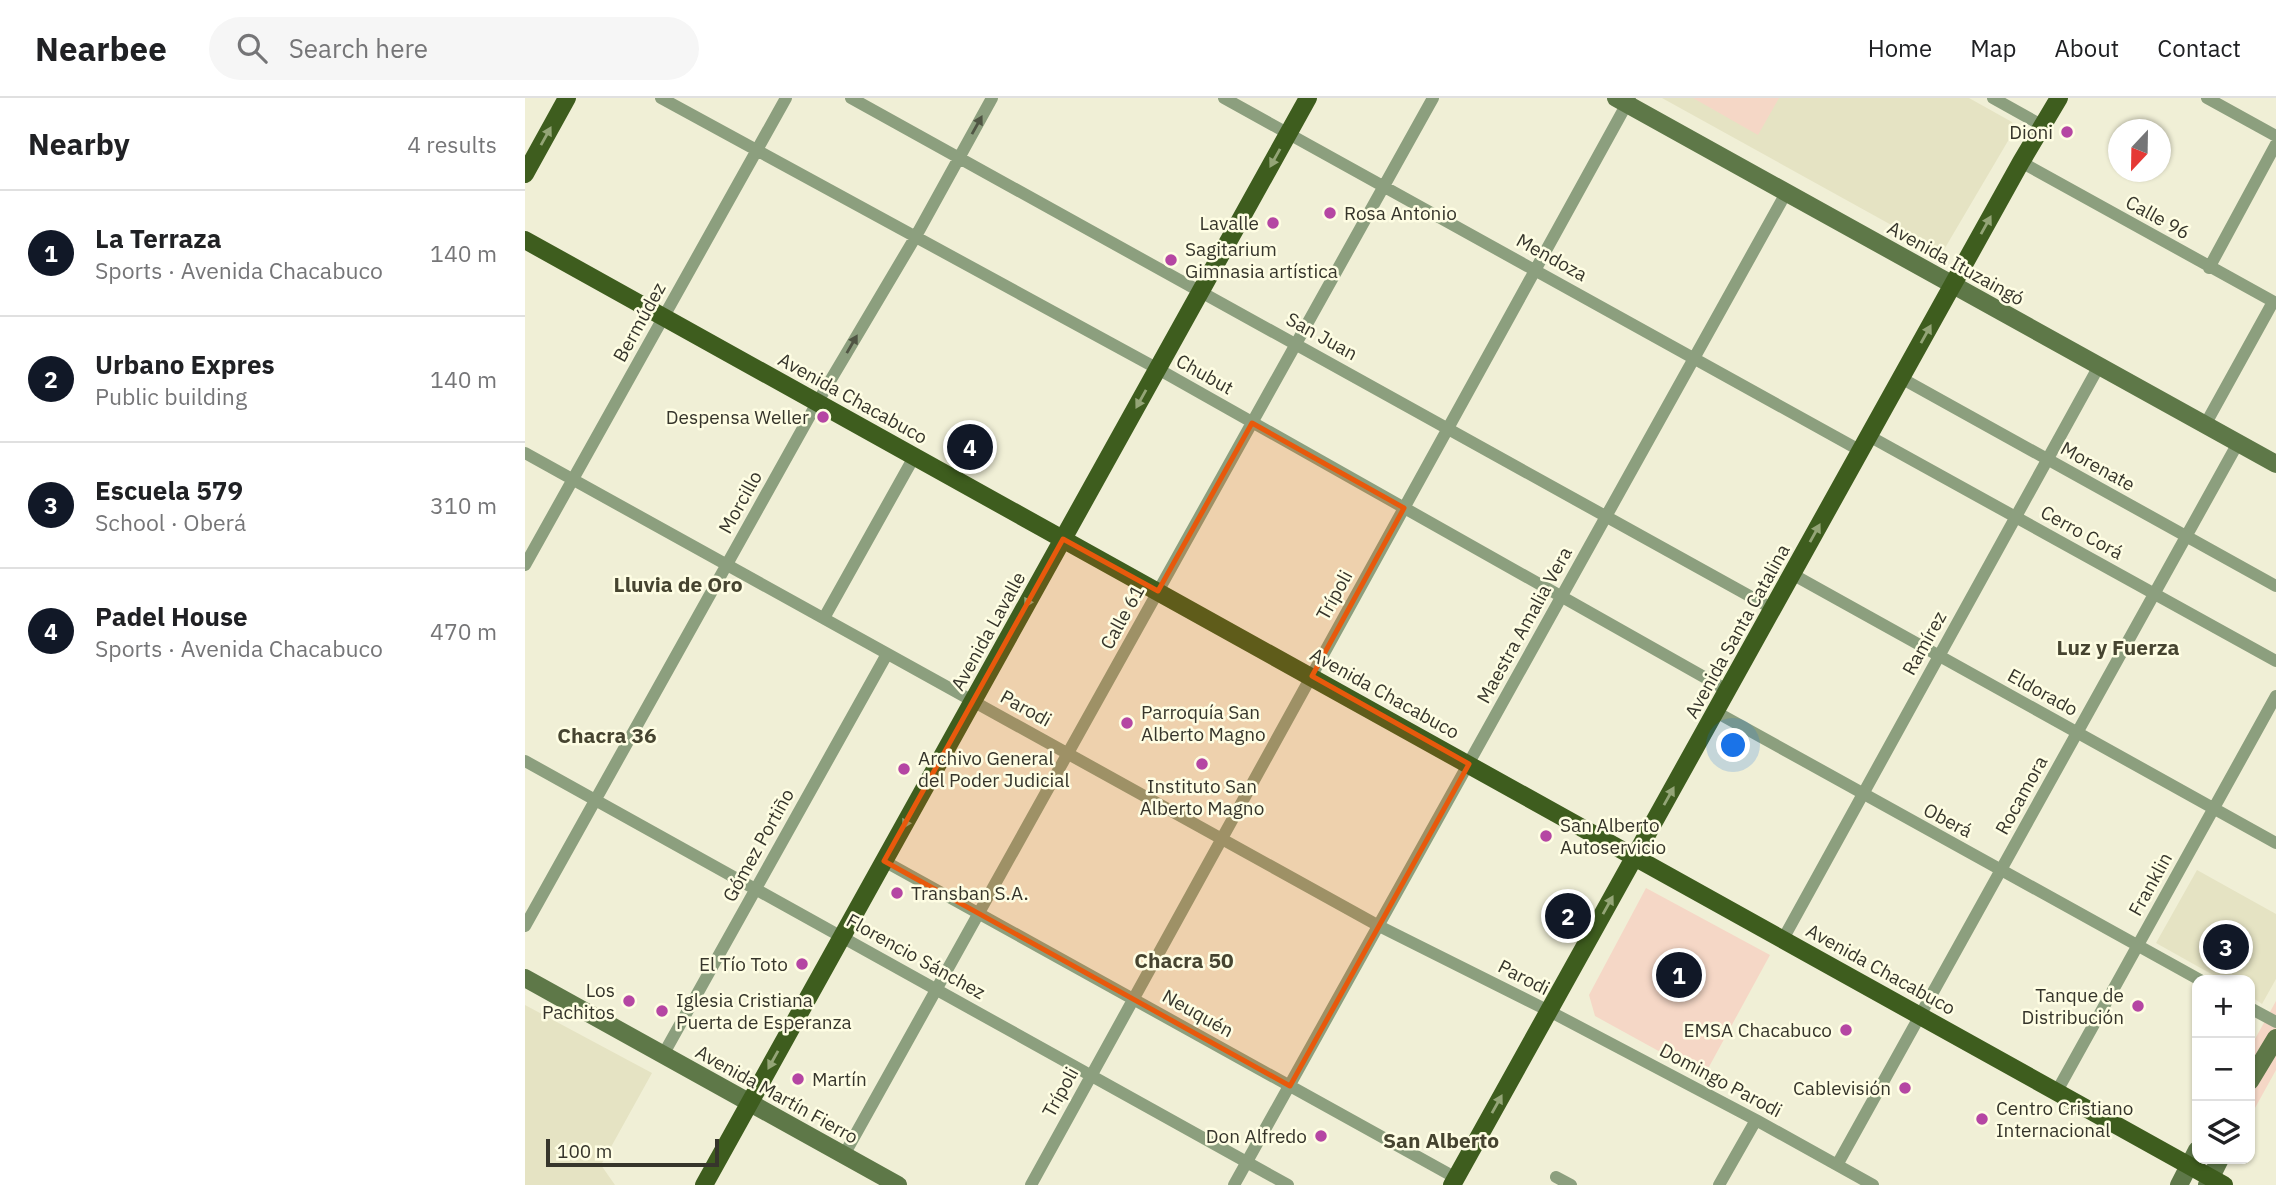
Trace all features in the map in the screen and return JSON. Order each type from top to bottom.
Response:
[{"type":"main road","points":[[525,174],[567,98]]},
{"type":"main road","name":"Avenida Lavalle","points":[[704,1185],[1308,98]]},
{"type":"main road","name":"Avenida Santa Catalina","points":[[1454,1182],[2059,98]]},
{"type":"main road","name":"Avenida Ituzaingó","points":[[1624,100],[1786,193],[2276,464]]},
{"type":"main road","name":"Avenida Chacabuco","points":[[525,240],[2057,1091],[2192,1157]]},
{"type":"main road","name":"Avenida Martín Fierro","points":[[525,978],[898,1185]]},
{"type":"main road","points":[[2255,1073],[2276,1038]]},
{"type":"main road","points":[[2179,1185],[2192,1159]]},
{"type":"main road","name":"Avenida Chacabuco","points":[[2199,1164],[2214,1182]]},
{"type":"main road","points":[[2214,1182],[2219,1164]]},
{"type":"street","name":"Chubut","points":[[661,98],[1158,369],[1727,690]]},
{"type":"street","name":"Bermúdez","points":[[525,565],[786,98]]},
{"type":"street","name":"San Juan","points":[[851,98],[1773,609]]},
{"type":"street","name":"Morcillo","points":[[525,926],[817,403],[916,236],[992,98]]},
{"type":"street","name":"Mendoza","points":[[1224,98],[1694,359],[1865,444]]},
{"type":"street","name":"Calle 61","points":[[844,1156],[1433,98]]},
{"type":"street","points":[[1993,98],[2043,126]]},
{"type":"street","points":[[2207,98],[2276,136]]},
{"type":"street","name":"Trípoli","points":[[1031,1185],[1535,270],[1624,100]]},
{"type":"street","points":[[2209,268],[2276,144]]},
{"type":"street","name":"Calle 96","points":[[2021,162],[2275,303]]},
{"type":"street","name":"Maestra Amalia Vera","points":[[1234,1185],[1786,193]]},
{"type":"street","points":[[2205,425],[2275,303]]},
{"type":"street","name":"Ramírez","points":[[1783,939],[2099,366]]},
{"type":"street","name":"Morenate","points":[[1901,379],[2276,586]]},
{"type":"street","name":"Rocamora","points":[[1837,1165],[2238,443]]},
{"type":"street","name":"Cerro Corá","points":[[1865,444],[2016,518],[2276,661]]},
{"type":"street","name":"Parodi","points":[[525,453],[1379,926],[1549,1010]]},
{"type":"street","points":[[824,618],[914,457]]},
{"type":"street","name":"Eldorado","points":[[1792,574],[2276,843]]},
{"type":"street","name":"Gómez Portiño","points":[[663,1055],[887,653]]},
{"type":"street","name":"Franklin","points":[[2057,1091],[2276,696]]},
{"type":"street","name":"Oberá","points":[[1716,712],[2192,976]]},
{"type":"street","name":"Florencio Sánchez","points":[[525,761],[1288,1185]]},
{"type":"street","name":"Neuquén","points":[[884,861],[1290,1086],[1454,1182]]},
{"type":"street","name":"Domingo Parodi","points":[[1549,1010],[1756,1119],[1873,1185]]},
{"type":"street","points":[[2255,1011],[2276,1022]]},
{"type":"street","points":[[1719,1185],[1756,1119]]},
{"type":"street","points":[[1556,1177],[1571,1185]]},
{"type":"highlighted area","points":[[1252,423],[1404,508],[1312,676],[1469,764],[1290,1086],[884,861],[1063,539],[1158,591]]},
{"type":"shaded area","points":[[1662,98],[1969,98],[2012,122],[2015,129],[1942,253]]},
{"type":"shaded area","points":[[1693,98],[1779,98],[1758,135]]},
{"type":"shaded area","points":[[2197,870],[2276,914],[2276,979],[2262,1004],[2255,999],[2255,975],[2213,975],[2156,943]]},
{"type":"shaded area","points":[[1646,888],[1770,955],[1704,1076],[1595,1016],[1589,995]]},
{"type":"shaded area","points":[[2276,1001],[2276,1070],[2255,1108],[2255,1101],[2255,1039]]},
{"type":"shaded area","points":[[525,1005],[652,1073],[601,1165],[615,1185],[525,1185]]},
{"type":"place","name":"Dioni","points":[[2067,132]]},
{"type":"place","name":"Rosa Antonio","points":[[1330,213]]},
{"type":"place","name":"Lavalle","points":[[1273,223]]},
{"type":"place","name":"Sagitarium Gimnasia artística","points":[[1171,260]]},
{"type":"place","name":"Despensa Weller","points":[[823,417]]},
{"type":"place","name":"Padel House","points":[[970,447]]},
{"type":"place","name":"Parroquía San Alberto Magno","points":[[1127,723]]},
{"type":"place","name":"Instituto San Alberto Magno","points":[[1202,764]]},
{"type":"place","name":"Archivo General del Poder Judicial","points":[[904,769]]},
{"type":"place","name":"San Alberto Autoservicio","points":[[1546,836]]},
{"type":"place","name":"Transban S.A.","points":[[897,893]]},
{"type":"place","name":"Urbano Expres","points":[[1568,916]]},
{"type":"place","name":"Escuela 579","points":[[2226,947]]},
{"type":"place","name":"El Tío Toto","points":[[802,964]]},
{"type":"place","name":"La Terraza","points":[[1679,975]]},
{"type":"place","name":"Los Pachitos","points":[[629,1001]]},
{"type":"place","name":"Tanque de Distribución","points":[[2138,1006]]},
{"type":"place","name":"Iglesia Cristiana Puerta de Esperanza","points":[[662,1011]]},
{"type":"place","name":"EMSA Chacabuco","points":[[1846,1030]]},
{"type":"place","name":"Martín","points":[[798,1079]]},
{"type":"place","name":"Cablevisión","points":[[1905,1088]]},
{"type":"place","name":"Centro Cristiano Internacional","points":[[1982,1119]]},
{"type":"place","name":"Don Alfredo","points":[[1321,1136]]},
{"type":"district","name":"Lluvia de Oro","points":[[678,585]]},
{"type":"district","name":"Luz y Fuerza","points":[[2118,648]]},
{"type":"district","name":"Chacra 36","points":[[607,736]]},
{"type":"district","name":"Chacra 50","points":[[1184,961]]},
{"type":"district","name":"San Alberto","points":[[1441,1141]]}]
